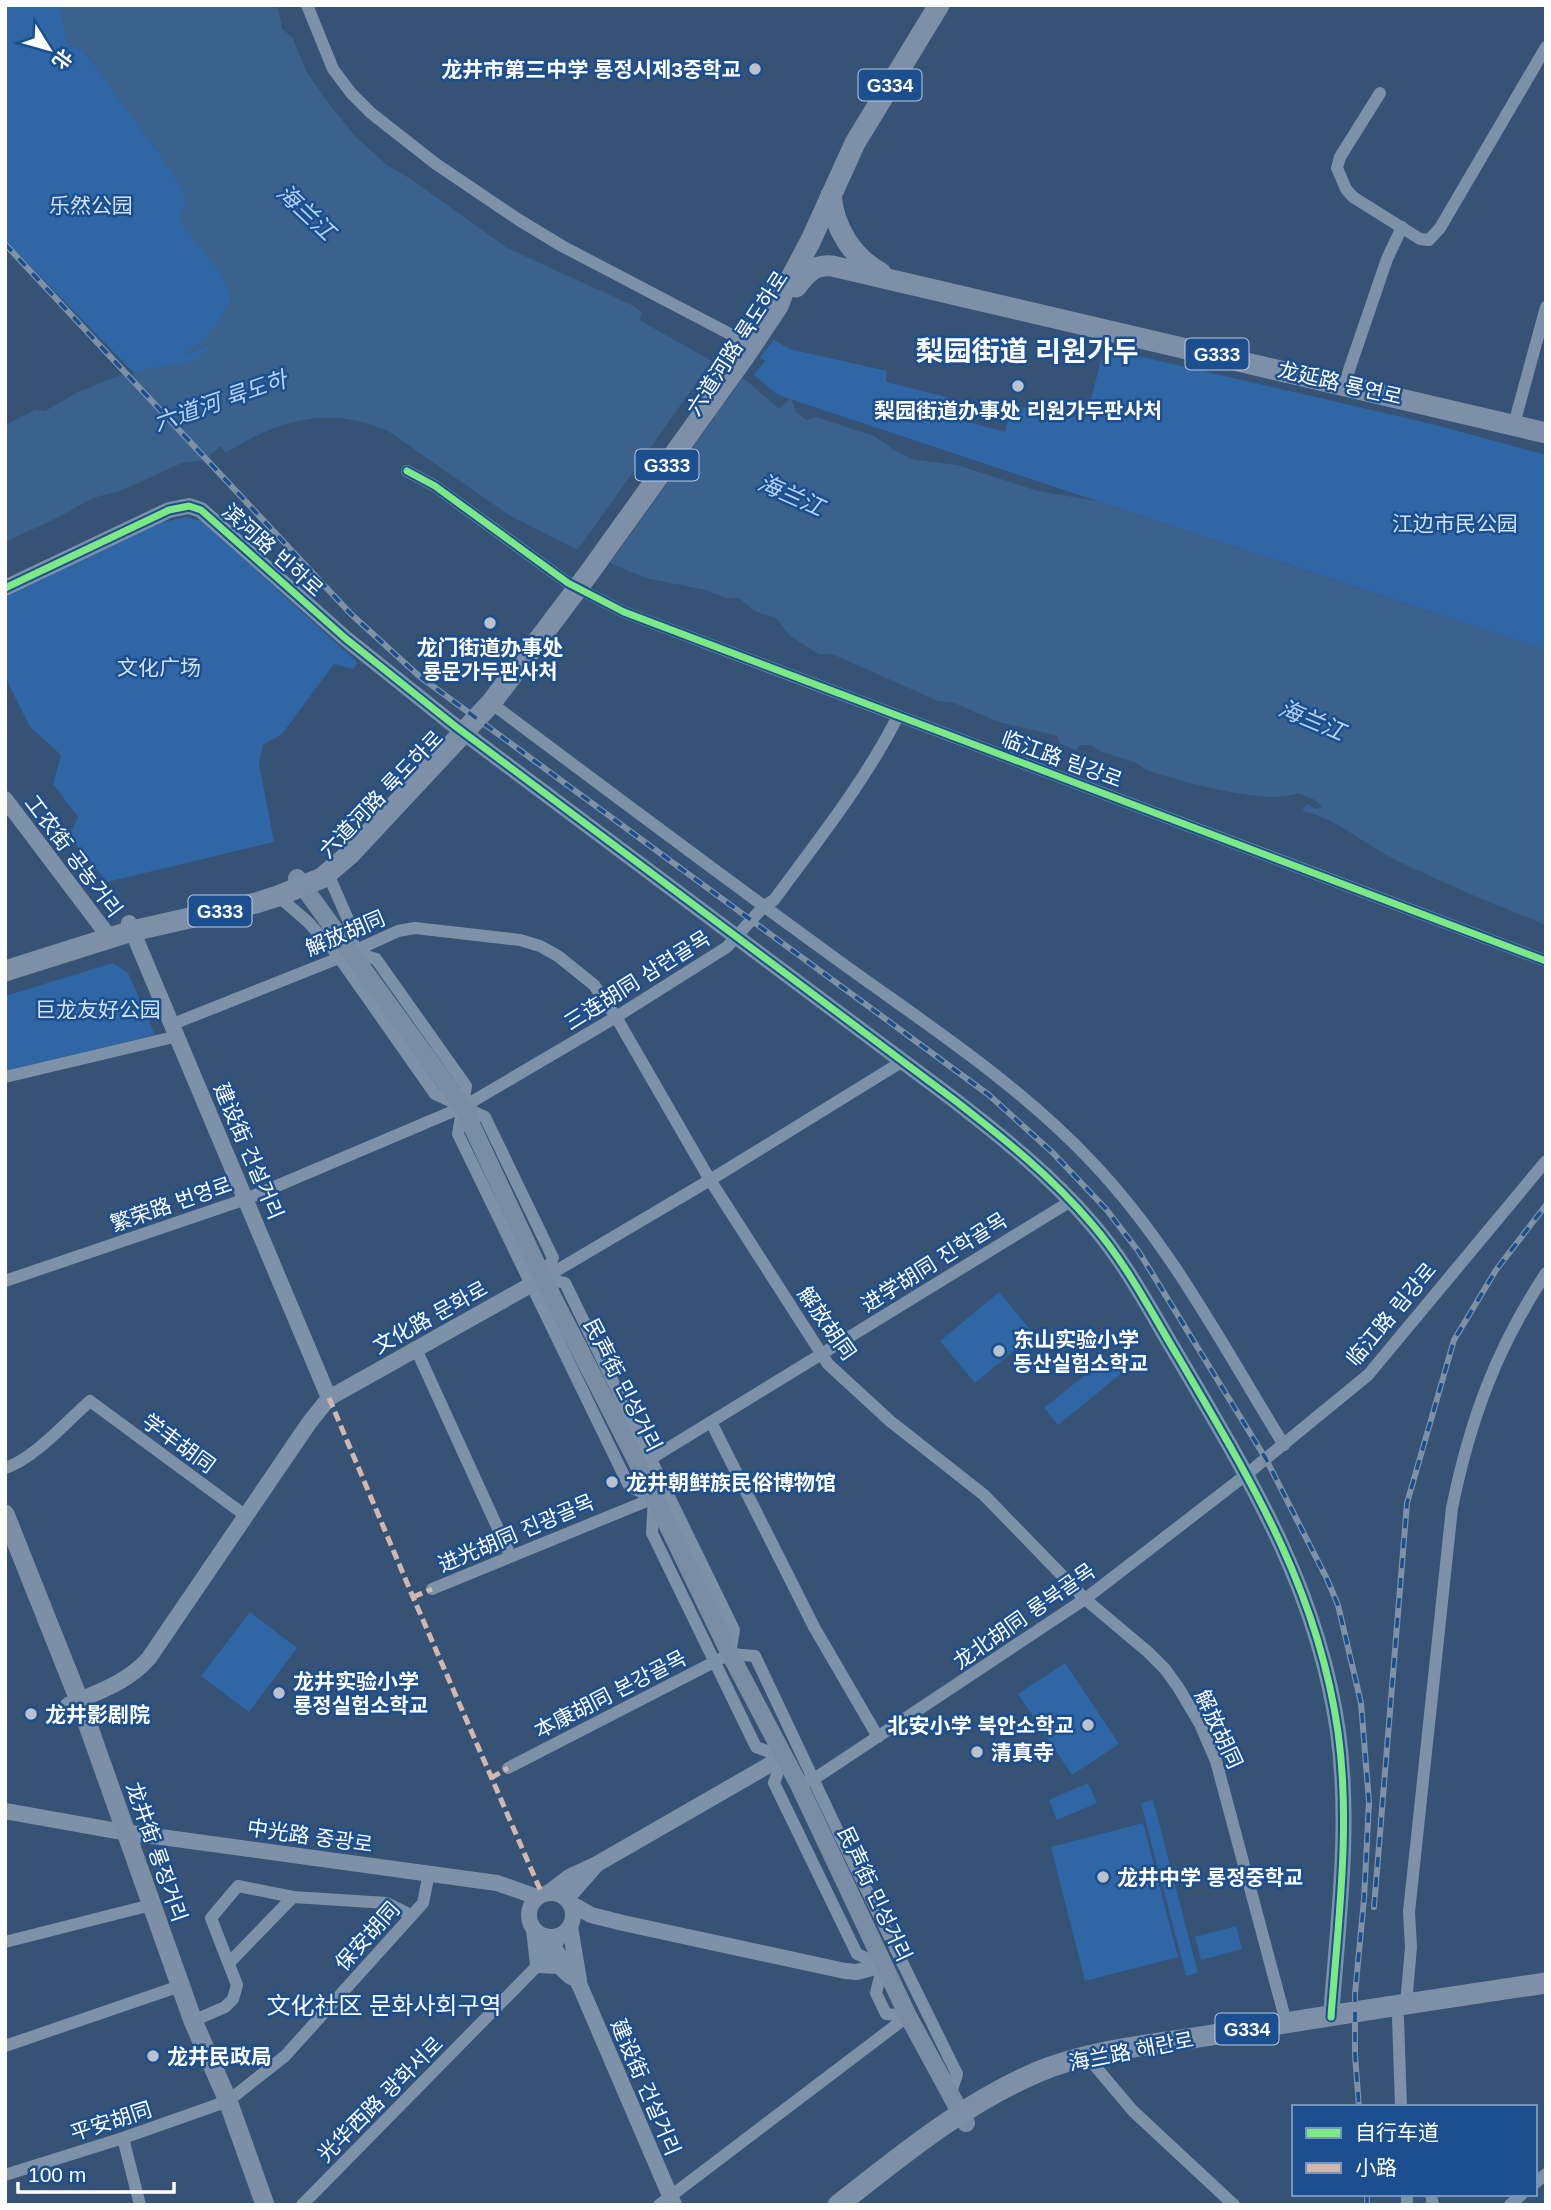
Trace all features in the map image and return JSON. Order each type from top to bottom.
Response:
[{"type":"highway","name":"G334","points":[[838,166],[852,121],[924,5]]},
{"type":"highway","name":"G334","points":[[838,166],[855,143],[939,5]]},
{"type":"highway","name":"六道河路 륙도하로","points":[[743,348],[778,306],[819,204],[838,166]]},
{"type":"highway","name":"龙延路 룡연로","points":[[838,166],[831,198],[839,227],[860,259]]},
{"type":"highway","name":"龙延路 룡연로","points":[[838,166],[852,226],[891,272]]},
{"type":"highway","name":"六道河路 륙도하로","points":[[130,926],[256,903],[278,896],[301,882],[326,863],[460,729],[491,703],[743,348],[792,269],[831,198]]},
{"type":"highway","name":"龙延路 룡연로","points":[[792,269],[820,257],[860,259],[891,272],[1516,419],[1546,421]]},
{"type":"highway","name":"龙延路 룡연로","points":[[778,306],[807,273],[817,267],[832,266],[929,277],[1348,373],[1516,419],[1546,433]]},
{"type":"highway","name":"六道河路 륙도하로","points":[[5,962],[328,874],[350,855],[460,729],[579,578]]},
{"type":"highway","name":"六道河路 륙도하로","points":[[5,971],[107,933]]},
{"type":"highway","name":"海兰路 해란로","points":[[854,2205],[959,2111],[1095,2066],[1546,1983]]},
{"type":"highway","name":"海兰路 해란로","points":[[838,2205],[959,2111],[1026,2077],[1063,2063],[1286,2022],[1546,1998]]},
{"type":"main road","name":"民声街 민성거리","points":[[301,882],[346,955],[463,1107],[537,1282],[645,1462],[654,1498],[722,1658],[783,1757],[806,1781],[836,1845],[883,1965],[959,2111]]},
{"type":"main road","name":"龙井街 룡정거리","points":[[5,1514],[122,1832],[176,1988],[221,2104],[265,2205]]},
{"type":"main road","name":"龙井街 룡정거리","points":[[5,1542],[74,1703]]},
{"type":"main road","name":"龙井街 룡정거리","points":[[176,1988],[193,2021],[253,2205]]},
{"type":"street","points":[[307,5],[333,69],[371,113],[436,164],[519,220],[743,348]]},
{"type":"street","points":[[1380,93],[1340,157],[1337,168],[1346,189],[1353,197],[1420,239],[1426,240],[1433,237],[1546,47]]},
{"type":"street","points":[[1348,373],[1387,259],[1402,227]]},
{"type":"street","points":[[1516,419],[1546,307]]},
{"type":"street","name":"临江路 림강로","points":[[407,471],[649,622],[1546,961]]},
{"type":"street","name":"滨河路 빈하로","points":[[5,588],[169,510],[180,506],[195,507],[214,519],[345,638],[460,729],[1004,1139],[1070,1200],[1092,1224],[1136,1284],[1247,1474],[1293,1568],[1311,1615],[1338,1730],[1345,1798],[1331,2017]]},
{"type":"street","points":[[491,703],[1007,1084],[1091,1161],[1138,1216],[1177,1270],[1284,1445]]},
{"type":"street","name":"三连胡同 삼련골목","points":[[463,1107],[617,1017],[727,947],[764,906],[774,900],[851,797],[898,716]]},
{"type":"street","name":"工农街 공농거리","points":[[5,799],[107,933]]},
{"type":"street","points":[[278,896],[346,955],[353,931],[328,874]]},
{"type":"street","name":"建设街 건설거리","points":[[130,926],[330,1398]]},
{"type":"street","name":"解放胡同","points":[[5,1077],[175,1030],[398,931],[415,928],[520,940],[540,946],[580,972],[594,985],[617,1017],[710,1180],[821,1355],[890,1421],[984,1495],[1085,1598],[1165,1669],[1208,1741],[1225,1788],[1286,2022]]},
{"type":"street","name":"文化路 문화로","points":[[74,1703],[117,1685],[139,1669],[330,1398],[537,1282],[710,1180],[903,1061]]},
{"type":"street","name":"繁荣路 번영로","points":[[5,1281],[246,1199],[463,1107]]},
{"type":"street","name":"临江路 림강로","points":[[1247,1474],[1378,1364],[1508,1203],[1546,1161]]},
{"type":"street","name":"进学胡同 진학골목","points":[[645,1462],[1070,1200]]},
{"type":"street","points":[[1401,2105],[1402,2011],[1411,1947],[1409,1912],[1452,1508],[1461,1462],[1482,1397],[1512,1327],[1546,1273]]},
{"type":"street","points":[[537,1282],[629,1486],[654,1498]]},
{"type":"street","points":[[416,1349],[510,1555]]},
{"type":"street","name":"学丰胡同","points":[[5,1468],[33,1451],[90,1401],[246,1516]]},
{"type":"street","points":[[711,1422],[814,1627],[878,1737]]},
{"type":"street","points":[[645,1462],[734,1630],[722,1658],[755,1656],[806,1781]]},
{"type":"street","name":"龙北胡同 룡북골목","points":[[806,1781],[878,1737],[1085,1598],[1247,1474]]},
{"type":"street","name":"进光胡同 진광골목","points":[[432,1589],[654,1498]]},
{"type":"street","name":"本康胡同 본강골목","points":[[508,1768],[722,1658]]},
{"type":"street","points":[[580,1986],[559,1966],[538,1965],[540,1933],[530,1909],[543,1895],[569,1877],[597,1864],[783,1757]]},
{"type":"street","points":[[783,1757],[774,1783],[791,1820],[857,1954],[883,1965]]},
{"type":"street","name":"中光路 중광로","points":[[5,1811],[122,1832],[498,1883],[543,1895]]},
{"type":"street","points":[[836,1845],[957,2074],[959,2111]]},
{"type":"street","points":[[580,1986],[571,1926],[573,1913],[568,1898],[572,1890],[597,1864]]},
{"type":"street","name":"保安胡同","points":[[221,2104],[285,2056],[423,1903],[429,1873]]},
{"type":"street","name":"中光路 중광로","points":[[487,1882],[518,1903],[580,1986]]},
{"type":"street","points":[[193,2021],[225,2007],[233,1999],[237,1985],[211,1918],[238,1886],[293,1897],[387,1903],[411,1915]]},
{"type":"street","points":[[543,1895],[563,1896],[591,1915],[845,1971],[857,1972],[883,1965]]},
{"type":"street","points":[[229,1963],[293,1897]]},
{"type":"street","points":[[5,1942],[146,1906]]},
{"type":"street","points":[[540,1933],[558,1936],[571,1926],[623,1923]]},
{"type":"street","name":"光华西路 광화서로","points":[[302,2205],[538,1965],[540,1933]]},
{"type":"street","name":"建设街 건설거리","points":[[580,1986],[668,2202]]},
{"type":"street","points":[[5,2046],[176,1988]]},
{"type":"street","points":[[668,2202],[908,2017]]},
{"type":"street","points":[[1095,2066],[1133,2111],[1234,2205]]},
{"type":"street","name":"平安胡同","points":[[5,2175],[221,2104]]},
{"type":"street","points":[[123,2138],[140,2205]]},
{"type":"green space","name":"乐然公园","points":[[5,5],[59,5],[68,45],[87,55],[184,191],[186,205],[179,219],[222,275],[232,298],[213,329],[186,353],[194,352],[208,344],[210,346],[199,360],[146,369],[135,374],[5,240]]},
{"type":"green space","name":"江边市民公园","points":[[774,340],[790,349],[887,371],[886,382],[950,398],[946,416],[1005,432],[1011,405],[1086,419],[1104,348],[1432,424],[1546,455],[1546,650],[784,397],[754,375],[765,361],[760,357]]},
{"type":"green space","name":"文化广场","points":[[186,517],[202,521],[357,662],[354,669],[334,664],[282,734],[263,745],[259,763],[274,842],[107,882],[69,836],[78,817],[53,784],[61,755],[30,727],[5,677],[5,597],[154,524]]},
{"type":"green space","name":"巨龙友好公园","points":[[113,963],[128,973],[155,1035],[5,1071],[5,996]]},
{"type":"green space","points":[[999,1292],[1034,1334],[975,1383],[940,1341]]},
{"type":"green space","points":[[1115,1351],[1128,1368],[1058,1425],[1044,1408]]},
{"type":"green space","points":[[250,1612],[297,1648],[249,1712],[201,1676]]},
{"type":"green space","points":[[1065,1663],[1119,1744],[1072,1775],[1018,1694]]},
{"type":"green space","points":[[1088,1783],[1097,1803],[1057,1820],[1049,1800]]},
{"type":"green space","points":[[1153,1800],[1198,1973],[1186,1976],[1141,1803]]},
{"type":"green space","points":[[1143,1823],[1178,1957],[1085,1981],[1051,1847]]},
{"type":"green space","points":[[1236,1926],[1242,1949],[1201,1960],[1195,1937]]},
{"type":"water","points":[[59,5],[278,5],[282,29],[292,37],[307,72],[326,100],[355,136],[387,165],[411,179],[507,248],[634,306],[642,314],[639,320],[746,380],[779,409],[791,398],[796,412],[806,420],[816,417],[874,436],[911,459],[957,465],[1038,491],[1097,501],[1546,650],[1546,925],[1411,867],[1326,819],[1302,811],[1307,804],[1317,809],[1322,806],[1298,793],[1267,797],[1247,795],[1182,781],[1107,754],[1091,745],[1080,745],[1076,750],[1060,744],[1058,736],[999,722],[954,703],[938,701],[832,654],[819,654],[790,636],[776,618],[754,611],[739,598],[726,598],[706,590],[645,578],[570,546],[509,515],[388,431],[366,423],[324,418],[284,425],[226,453],[221,446],[203,461],[184,462],[123,490],[93,498],[5,542],[5,425],[35,410],[45,411],[76,393],[120,375],[199,360],[199,356],[210,347],[208,344],[182,355],[211,331],[232,298],[222,275],[178,219],[186,205],[184,191],[87,55],[68,45]]},
{"type":"pier","points":[[714,358],[745,375],[608,566],[576,552]]},
{"type":"railway","points":[[5,244],[351,614],[419,676],[989,1095],[1053,1153],[1106,1209],[1139,1252],[1266,1459],[1338,1605],[1361,1703],[1369,1802],[1355,1994],[1355,2055],[1359,2105]]},
{"type":"railway","points":[[1374,1907],[1407,1503],[1454,1340],[1496,1270],[1546,1205]]},
{"type":"railway","points":[[1367,2196],[1367,2205]]},
{"type":"marked path","points":[[329,1398],[542,1894]]},
{"type":"marked path","points":[[413,1597],[432,1589]]},
{"type":"marked path","points":[[491,1778],[508,1768]]},
{"type":"cycle path","points":[[407,471],[435,486],[568,583],[624,612],[1546,961]]},
{"type":"cycle path","points":[[5,588],[169,510],[189,506],[201,510],[345,638],[455,726],[953,1099],[1025,1158],[1076,1206],[1128,1272],[1232,1449],[1278,1538],[1315,1631],[1328,1680],[1342,1767],[1342,1874],[1331,2017]]},
{"type":"place","name":"龙井市第三中学 룡정시제3중학교","points":[[755,69]]},
{"type":"place","name":"梨园街道办事处 리원가두판사처","points":[[1018,386]]},
{"type":"place","name":"龙门街道办事处 룡문가두판사처","points":[[490,623]]},
{"type":"place","name":"东山实验小学 동산실험소학교","points":[[999,1351]]},
{"type":"place","name":"龙井朝鲜族民俗博物馆","points":[[612,1482]]},
{"type":"place","name":"龙井实验小学 룡정실험소학교","points":[[279,1693]]},
{"type":"place","name":"龙井影剧院","points":[[31,1714]]},
{"type":"place","name":"北安小学 북안소학교","points":[[1088,1725]]},
{"type":"place","name":"清真寺","points":[[977,1752]]},
{"type":"place","name":"龙井中学 룡정중학교","points":[[1103,1877]]},
{"type":"place","name":"龙井民政局","points":[[153,2056]]},
{"type":"district","name":"梨园街道 리원가두","points":[[1027,351]]},
{"type":"district","name":"文化社区 문화사회구역","points":[[384,2005]]},
{"type":"water label","name":"海兰江","points":[[306,212]]},
{"type":"water label","name":"六道河 륙도하","points":[[220,401]]},
{"type":"water label","name":"海兰江","points":[[791,495]]},
{"type":"water label","name":"海兰江","points":[[1312,720]]}]
